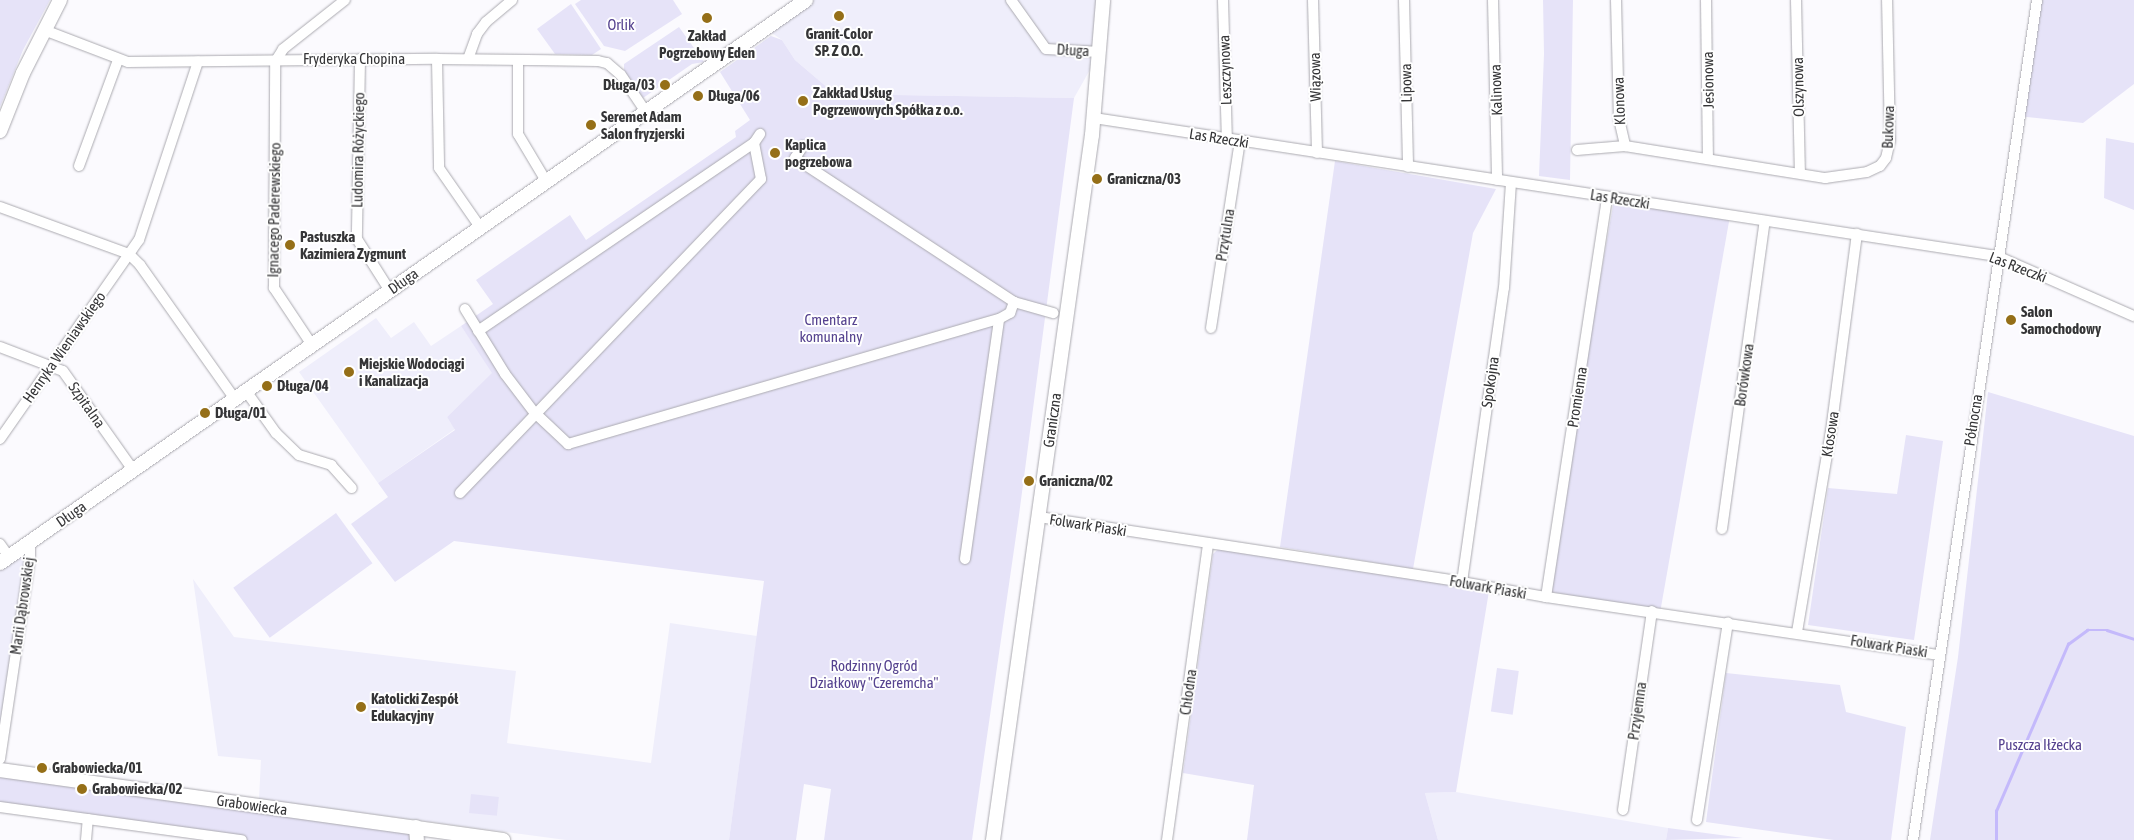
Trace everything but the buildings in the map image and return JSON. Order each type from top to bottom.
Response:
[{"type":"street","points":[[0,131],[44,30],[60,0]]},
{"type":"street","points":[[275,62],[283,49],[345,0]]},
{"type":"street","points":[[468,59],[477,34],[486,22],[512,0]]},
{"type":"street","name":"Długa","points":[[4,560],[806,0]]},
{"type":"street","name":"Długa","points":[[1011,0],[1046,49],[1100,52]]},
{"type":"street","name":"Graniczna","points":[[993,840],[1094,118],[1104,0]]},
{"type":"street","name":"Leszczynowa","points":[[1223,0],[1227,139]]},
{"type":"street","name":"Wiązowa","points":[[1313,0],[1317,153]]},
{"type":"street","name":"Lipowa","points":[[1404,0],[1408,167]]},
{"type":"street","name":"Kalinowa","points":[[1493,0],[1497,180]]},
{"type":"street","name":"Klonowa","points":[[1616,0],[1619,119],[1625,146],[1708,160]]},
{"type":"street","name":"Jesionowa","points":[[1706,0],[1708,160]]},
{"type":"street","name":"Olszynowa","points":[[1796,0],[1800,173]]},
{"type":"street","name":"Bukowa","points":[[1708,160],[1825,178],[1850,176],[1880,166],[1886,158],[1890,140],[1887,0]]},
{"type":"street","name":"Północna","points":[[1913,840],[1938,655],[2037,0]]},
{"type":"street","name":"Fryderyka Chopina","points":[[44,30],[118,60],[275,62],[360,59],[468,59],[607,63],[621,74],[646,112]]},
{"type":"street","name":"Ludomira Różyckiego","points":[[360,59],[358,239],[390,290]]},
{"type":"street","points":[[437,59],[439,168],[480,227]]},
{"type":"street","points":[[79,166],[118,60]]},
{"type":"street","points":[[518,60],[518,134],[546,181]]},
{"type":"street","name":"Henryka Wieniawskiego","points":[[0,439],[138,240],[198,62]]},
{"type":"street","name":"Ignacego Paderewskiego","points":[[275,62],[274,288],[312,345]]},
{"type":"street","name":"Las Rzeczki","points":[[1094,118],[1998,256],[2134,316]]},
{"type":"street","points":[[478,331],[754,143],[760,134]]},
{"type":"street","name":"Przytulna","points":[[1211,328],[1240,141]]},
{"type":"street","points":[[460,493],[534,412],[761,179],[754,143]]},
{"type":"street","points":[[803,146],[796,158],[1014,302],[1052,313]]},
{"type":"street","points":[[1576,150],[1625,146]]},
{"type":"street","name":"Spokojna","points":[[1462,582],[1504,288],[1512,182]]},
{"type":"street","name":"Promienna","points":[[1546,598],[1608,197]]},
{"type":"street","points":[[0,206],[129,254],[140,265],[241,395],[276,433],[304,458],[338,470],[352,488]]},
{"type":"street","name":"Borówkowa","points":[[1722,528],[1765,221]]},
{"type":"street","name":"Kłosowa","points":[[1797,632],[1831,431],[1857,234]]},
{"type":"street","points":[[465,309],[534,412],[568,444],[580,442],[876,352],[999,319],[1010,313],[1014,302]]},
{"type":"street","points":[[965,559],[999,319]]},
{"type":"street","name":"Szpitalna","points":[[0,347],[63,371],[133,470]]},
{"type":"street","name":"Folwark Piaski","points":[[1039,517],[1462,582],[1546,598],[1797,632],[1938,655]]},
{"type":"street","name":"Marii Dąbrowskiej","points":[[0,759],[30,558],[30,543]]},
{"type":"street","points":[[0,544],[4,560]]},
{"type":"street","name":"Chłodna","points":[[1167,840],[1208,544]]},
{"type":"street","name":"Przyjemna","points":[[1623,810],[1652,611]]},
{"type":"street","points":[[1698,820],[1728,622]]},
{"type":"street","name":"Grabowiecka","points":[[0,770],[417,834],[504,840]]},
{"type":"street","points":[[0,807],[206,838],[242,840]]},
{"type":"street","points":[[86,840],[88,820]]},
{"type":"shaded area","points":[[806,0],[1103,0],[1100,52],[1074,98],[835,94],[795,60],[782,40],[766,29]]},
{"type":"shaded area","points":[[376,318],[391,338],[414,322],[431,346],[461,326],[493,373],[447,417],[455,429],[378,483],[299,372]]},
{"type":"shaded area","points":[[30,543],[0,759],[0,563]]},
{"type":"shaded area","name":"Katolicki Zespół Edukacyjny","points":[[193,579],[234,637],[516,671],[507,743],[651,763],[670,623],[757,636],[729,840],[566,840],[259,799],[261,760],[218,756]]},
{"type":"shaded area","points":[[1456,792],[1668,828],[1666,840],[1438,840],[1425,793]]},
{"type":"green space","points":[[0,0],[50,0],[23,50],[0,107]]},
{"type":"green space","name":"Orlik","points":[[581,0],[673,0],[682,14],[625,51],[604,46],[575,4]]},
{"type":"green space","points":[[1543,0],[1573,0],[1570,180],[1539,176],[1544,54]]},
{"type":"green space","points":[[2037,0],[2134,0],[2134,84],[2083,123],[2018,116]]},
{"type":"green space","points":[[571,4],[601,49],[592,55],[555,54],[537,29]]},
{"type":"green space","points":[[679,27],[704,62],[692,64],[643,98],[624,71],[624,64]]},
{"type":"green space","name":"Cmentarz komunalny","points":[[771,36],[782,40],[795,60],[835,94],[1074,98],[1019,515],[972,840],[824,840],[831,789],[804,784],[796,840],[729,840],[764,581],[454,541],[395,582],[351,524],[388,497],[378,483],[455,430],[447,417],[492,373],[461,326],[493,304],[476,280],[570,215],[586,240],[736,137],[735,131],[750,120],[720,72]]},
{"type":"green space","points":[[2106,138],[2134,143],[2134,210],[2104,198]]},
{"type":"green space","points":[[1335,161],[1496,189],[1473,233],[1413,569],[1280,547]]},
{"type":"green space","points":[[1614,200],[1729,220],[1660,611],[1545,591]]},
{"type":"green space","name":"Puszcza Iłżecka","points":[[1988,392],[2134,436],[2134,840],[1930,840],[1958,657]]},
{"type":"green space","points":[[1906,435],[1943,441],[1914,640],[1808,625],[1828,488],[1897,494]]},
{"type":"green space","points":[[336,513],[372,563],[270,638],[233,588]]},
{"type":"green space","points":[[1220,547],[1489,591],[1456,792],[1425,793],[1438,840],[1247,840],[1254,785],[1183,773],[1213,554]]},
{"type":"green space","points":[[1497,668],[1519,671],[1513,715],[1491,712]]},
{"type":"green space","points":[[1726,673],[1840,685],[1846,712],[1906,727],[1891,840],[1834,840],[1706,822]]},
{"type":"green space","points":[[0,770],[416,827],[417,840],[242,840],[0,807]]},
{"type":"green space","points":[[471,794],[499,797],[497,816],[469,813]]},
{"type":"green space","points":[[1668,828],[1743,838],[1666,840]]},
{"type":"waterway","points":[[1996,840],[1996,811],[2068,644],[2087,630],[2107,630],[2134,639]]},
{"type":"place","name":"Granit-Color SP. Z O.O.","points":[[839,16]]},
{"type":"place","name":"Zakład Pogrzebowy Eden","points":[[707,18]]},
{"type":"place","name":"Długa/03","points":[[665,85]]},
{"type":"place","name":"Długa/06","points":[[698,96]]},
{"type":"place","name":"Zakkład Usług Pogrzewowych Spółka z o.o.","points":[[803,101]]},
{"type":"place","name":"Seremet Adam Salon fryzjerski","points":[[591,125]]},
{"type":"place","name":"Kaplica pogrzebowa","points":[[775,153]]},
{"type":"place","name":"Graniczna/03","points":[[1097,179]]},
{"type":"place","name":"Pastuszka Kazimiera Zygmunt","points":[[290,245]]},
{"type":"place","name":"Salon Samochodowy","points":[[2011,320]]},
{"type":"place","name":"Miejskie Wodociągi i Kanalizacja","points":[[349,372]]},
{"type":"place","name":"Długa/04","points":[[267,386]]},
{"type":"place","name":"Długa/01","points":[[205,413]]},
{"type":"place","name":"Graniczna/02","points":[[1029,481]]},
{"type":"place","name":"Katolicki Zespół Edukacyjny","points":[[361,707]]},
{"type":"place","name":"Grabowiecka/01","points":[[42,768]]},
{"type":"place","name":"Grabowiecka/02","points":[[82,789]]},
{"type":"park label","name":"Rodzinny Ogród Działkowy \"Czeremcha\"","points":[[874,674]]}]
